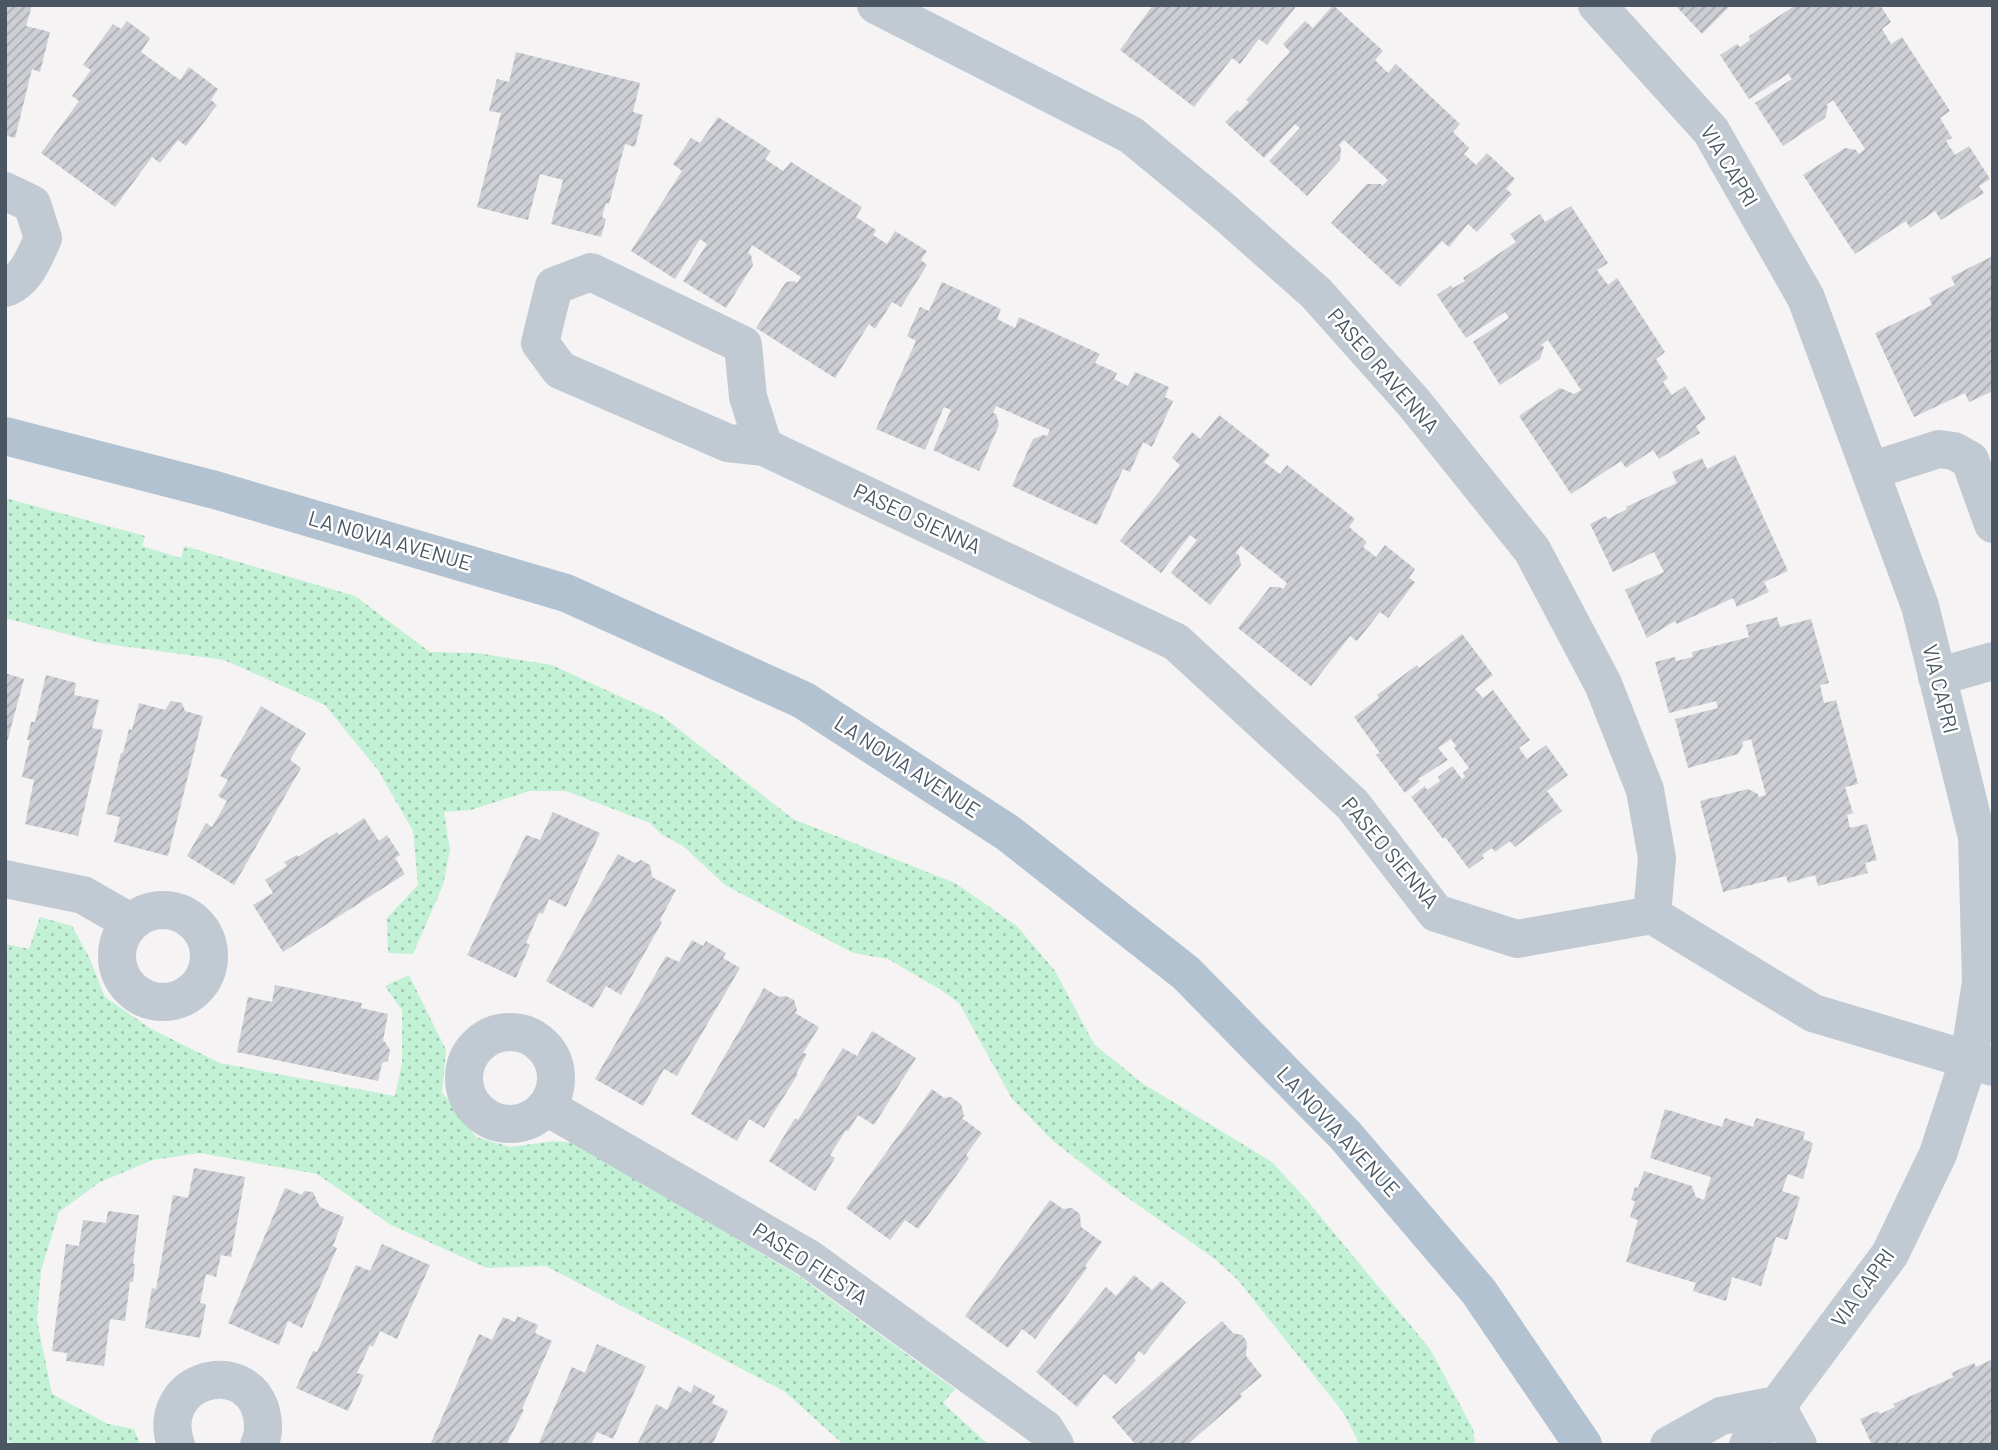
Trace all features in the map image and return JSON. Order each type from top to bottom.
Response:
[{"type":"main road","name":"LA NOVIA AVENUE","points":[[5,436],[215,491],[566,593],[803,700],[1008,833],[1186,973],[1345,1135],[1479,1292],[1583,1445]]},
{"type":"street","name":"VIA CAPRI","points":[[1597,5],[1711,131],[1806,298],[1920,606],[1977,837],[1981,1063],[1890,1254],[1748,1445]]},
{"type":"street","name":"PASEO RAVENNA","points":[[880,6],[1131,135],[1221,209],[1316,293],[1414,403],[1532,550],[1603,684],[1645,790],[1657,858],[1652,915]]},
{"type":"street","points":[[5,191],[32,204],[43,238],[30,266],[5,288]]},
{"type":"street","name":"PASEO SIENNA","points":[[764,447],[748,397],[743,345],[591,272],[554,286],[540,343],[559,370],[728,443],[764,447],[1175,642],[1352,804],[1436,913],[1517,939],[1652,915]]},
{"type":"street","points":[[1870,471],[1939,449],[1954,451],[1970,460],[1993,524]]},
{"type":"street","points":[[1937,677],[1993,660]]},
{"type":"street","points":[[5,879],[83,895],[130,922]]},
{"type":"street","points":[[1652,915],[1813,1013],[1981,1063]]},
{"type":"street","name":"PASEO FIESTA","points":[[547,1107],[808,1258],[1045,1429],[1055,1445]]},
{"type":"street","points":[[176,1445],[171,1432],[173,1413],[181,1398],[195,1385],[212,1380],[230,1381],[246,1389],[258,1403],[264,1420],[259,1445]]},
{"type":"street","points":[[1670,1445],[1721,1416],[1776,1405],[1798,1445]]},
{"type":"green space","points":[[5,498],[145,536],[142,546],[181,558],[184,546],[355,596],[430,652],[477,653],[552,665],[662,716],[793,819],[955,883],[1017,926],[1055,971],[1094,1044],[1142,1083],[1272,1162],[1430,1349],[1473,1429],[1475,1445],[1360,1445],[1343,1412],[1237,1279],[1215,1259],[1111,1186],[1052,1140],[1012,1099],[959,1003],[888,959],[853,953],[725,885],[683,846],[661,834],[650,823],[566,791],[529,791],[471,810],[444,812],[450,850],[443,885],[413,954],[388,953],[387,918],[418,885],[413,831],[378,770],[325,705],[224,660],[100,643],[5,618]]},
{"type":"green space","points":[[40,917],[72,926],[89,957],[105,997],[151,1029],[220,1063],[395,1096],[402,1063],[402,1010],[385,986],[409,975],[446,1050],[442,1092],[476,1137],[510,1147],[555,1141],[574,1143],[796,1274],[955,1389],[943,1403],[989,1445],[844,1445],[784,1391],[546,1266],[487,1268],[391,1225],[317,1174],[200,1153],[153,1160],[100,1182],[59,1212],[41,1271],[37,1320],[52,1394],[108,1424],[134,1429],[140,1445],[24,1445],[5,1441],[5,944],[29,949]]},
{"type":"building","points":[[5,5],[32,5],[26,26],[50,32],[40,72],[32,69],[15,138],[5,135]]},
{"type":"building","points":[[1153,5],[1297,5],[1267,45],[1259,39],[1240,64],[1232,58],[1194,107],[1120,50]]},
{"type":"building","points":[[1333,5],[1383,51],[1375,60],[1388,73],[1396,64],[1460,124],[1453,132],[1469,148],[1464,154],[1476,165],[1487,153],[1515,179],[1506,189],[1512,194],[1477,232],[1468,224],[1449,247],[1442,241],[1400,287],[1331,223],[1367,184],[1382,186],[1388,180],[1344,140],[1339,145],[1340,160],[1307,196],[1269,161],[1300,128],[1295,124],[1264,158],[1225,122],[1237,110],[1240,112],[1249,102],[1246,100],[1290,52],[1283,44],[1305,21],[1313,28]]},
{"type":"building","points":[[1675,5],[1731,5],[1702,34]]},
{"type":"building","points":[[1796,5],[1880,5],[1891,22],[1882,29],[1891,44],[1902,37],[1950,111],[1940,118],[1952,138],[1946,141],[1955,155],[1969,146],[1990,179],[1979,186],[1984,193],[1941,220],[1935,211],[1910,228],[1906,221],[1855,254],[1803,175],[1845,148],[1856,150],[1859,154],[1865,149],[1833,100],[1826,105],[1828,107],[1825,118],[1783,146],[1755,103],[1792,79],[1788,74],[1749,99],[1720,55],[1737,44],[1740,47],[1750,40],[1749,36]]},
{"type":"building","points":[[127,21],[150,38],[141,52],[180,80],[189,67],[218,89],[211,100],[217,105],[186,146],[178,140],[160,163],[152,157],[115,207],[41,153],[79,101],[72,96],[91,70],[83,65],[113,24],[121,29]]},
{"type":"building","points":[[516,52],[640,83],[633,112],[643,115],[635,147],[625,144],[609,204],[606,203],[602,217],[606,219],[601,237],[551,224],[563,180],[540,174],[528,220],[477,207],[501,113],[489,111],[497,79],[509,82]]},
{"type":"building","points":[[718,117],[771,151],[765,159],[783,171],[791,162],[862,207],[856,217],[876,230],[873,235],[887,244],[895,231],[927,251],[921,260],[927,265],[901,307],[892,302],[875,329],[869,324],[835,378],[756,328],[786,282],[797,283],[801,277],[752,245],[748,253],[753,265],[726,308],[683,281],[707,244],[700,239],[675,279],[631,251],[682,171],[673,164],[691,138],[700,143]]},
{"type":"building","points":[[1571,206],[1608,263],[1597,270],[1608,285],[1617,278],[1665,352],[1656,359],[1668,378],[1663,382],[1672,395],[1685,386],[1706,419],[1696,426],[1700,433],[1659,459],[1653,450],[1626,468],[1621,461],[1571,494],[1519,416],[1560,388],[1574,394],[1581,390],[1548,340],[1541,345],[1544,347],[1540,359],[1500,385],[1473,342],[1509,318],[1505,312],[1466,338],[1437,295],[1451,285],[1453,288],[1465,281],[1463,278],[1516,242],[1510,234],[1540,214],[1545,222]]},
{"type":"building","points":[[1993,256],[1993,391],[1969,402],[1965,393],[1914,417],[1875,333],[1932,305],[1929,298],[1955,285],[1951,277]]},
{"type":"building","points":[[942,282],[1001,309],[997,319],[1015,328],[1019,317],[1100,354],[1095,363],[1117,373],[1114,379],[1128,386],[1135,372],[1169,387],[1165,397],[1173,401],[1152,447],[1143,442],[1130,472],[1123,469],[1097,525],[1012,486],[1033,439],[1047,436],[1050,430],[996,406],[993,413],[996,414],[999,425],[979,471],[933,450],[951,410],[944,407],[925,450],[876,429],[916,341],[907,336],[920,307],[929,311]]},
{"type":"building","points":[[1219,415],[1270,455],[1264,462],[1280,474],[1287,465],[1355,519],[1349,527],[1367,542],[1363,547],[1376,557],[1385,545],[1415,569],[1409,578],[1415,582],[1388,618],[1380,612],[1357,641],[1350,636],[1311,686],[1238,628],[1270,587],[1283,589],[1287,583],[1241,546],[1236,553],[1241,565],[1210,605],[1171,573],[1197,540],[1190,535],[1161,573],[1120,541],[1180,465],[1172,458],[1192,432],[1200,439]]},
{"type":"building","points":[[1735,455],[1788,571],[1764,582],[1769,592],[1737,607],[1733,598],[1677,624],[1675,621],[1647,638],[1625,590],[1664,572],[1654,552],[1613,572],[1590,524],[1606,516],[1608,519],[1627,509],[1626,507],[1677,483],[1672,472],[1702,458],[1707,469]]},
{"type":"building","points":[[1777,617],[1780,627],[1811,619],[1829,683],[1820,685],[1824,703],[1836,700],[1858,784],[1845,787],[1853,813],[1847,815],[1850,828],[1867,824],[1877,860],[1865,863],[1868,873],[1818,886],[1815,875],[1788,883],[1786,876],[1723,892],[1700,801],[1748,789],[1758,794],[1758,797],[1766,795],[1751,739],[1742,742],[1738,754],[1688,768],[1675,719],[1718,708],[1716,701],[1669,713],[1655,662],[1675,657],[1676,661],[1693,657],[1692,652],[1749,637],[1746,625]]},
{"type":"building","points":[[1462,634],[1493,675],[1475,689],[1483,698],[1493,690],[1530,740],[1519,748],[1527,759],[1546,745],[1568,775],[1547,791],[1562,811],[1515,847],[1510,841],[1495,852],[1492,848],[1469,869],[1411,797],[1425,786],[1427,790],[1440,781],[1438,777],[1452,766],[1462,779],[1465,777],[1463,773],[1469,768],[1454,748],[1456,746],[1451,739],[1438,748],[1448,760],[1418,779],[1420,781],[1405,793],[1376,755],[1380,753],[1354,717],[1379,698],[1377,695],[1417,665],[1419,668]]},
{"type":"building","points":[[5,673],[24,679],[6,746],[5,746]]},
{"type":"building","points":[[46,675],[76,683],[74,695],[99,700],[92,728],[103,730],[78,836],[25,824],[34,780],[22,777],[30,740],[27,740],[31,722],[35,722]]},
{"type":"building","points":[[171,701],[182,703],[185,711],[203,716],[168,856],[114,842],[120,817],[106,814],[121,753],[129,729],[132,730],[139,703],[165,710]]},
{"type":"building","points":[[261,706],[306,733],[290,760],[301,768],[234,885],[187,856],[206,823],[212,827],[227,801],[218,796],[228,780],[220,776]]},
{"type":"building","points":[[553,812],[600,833],[566,907],[549,899],[543,914],[539,913],[526,943],[530,945],[516,978],[467,955],[526,835],[540,840]]},
{"type":"building","points":[[364,818],[379,841],[387,835],[400,855],[395,858],[405,874],[283,952],[253,905],[273,893],[265,880],[287,866],[284,862],[297,855],[298,857],[337,832],[339,835]]},
{"type":"building","points":[[618,854],[635,863],[641,860],[650,865],[652,877],[676,890],[660,920],[662,922],[621,995],[606,986],[593,1008],[546,981]]},
{"type":"building","points":[[692,940],[703,946],[706,941],[726,953],[723,958],[740,968],[677,1076],[664,1069],[643,1106],[595,1079],[666,956],[679,962]]},
{"type":"building","points":[[275,985],[362,1003],[361,1008],[388,1014],[383,1041],[390,1050],[388,1061],[382,1063],[378,1081],[237,1052],[248,997],[272,1002]]},
{"type":"building","points":[[764,988],[779,997],[786,996],[794,1000],[797,1010],[795,1013],[819,1027],[803,1053],[807,1054],[798,1074],[764,1128],[749,1119],[737,1141],[691,1114]]},
{"type":"building","points":[[872,1031],[916,1058],[874,1125],[858,1115],[848,1131],[846,1130],[830,1155],[835,1158],[815,1191],[769,1161],[843,1048],[857,1056]]},
{"type":"building","points":[[932,1089],[944,1098],[951,1097],[961,1104],[964,1116],[962,1118],[982,1133],[966,1155],[969,1158],[918,1229],[905,1220],[890,1240],[846,1208]]},
{"type":"building","points":[[1665,1109],[1722,1127],[1725,1118],[1753,1127],[1756,1118],[1805,1132],[1803,1139],[1813,1143],[1803,1179],[1788,1174],[1782,1191],[1800,1197],[1787,1240],[1776,1237],[1761,1286],[1732,1277],[1726,1301],[1693,1291],[1696,1283],[1626,1262],[1638,1220],[1630,1217],[1635,1201],[1631,1200],[1644,1171],[1692,1186],[1696,1197],[1704,1200],[1711,1177],[1650,1158]]},
{"type":"building","points":[[194,1168],[245,1177],[231,1257],[221,1255],[216,1277],[206,1274],[200,1303],[206,1304],[200,1338],[145,1328],[152,1288],[156,1289],[173,1195],[188,1198]]},
{"type":"building","points":[[285,1188],[302,1195],[304,1191],[313,1192],[320,1207],[344,1217],[333,1246],[337,1248],[302,1328],[288,1321],[279,1345],[228,1323]]},
{"type":"building","points":[[1050,1200],[1063,1209],[1072,1208],[1080,1214],[1081,1227],[1102,1242],[1085,1266],[1087,1268],[1035,1339],[1022,1329],[1008,1348],[965,1316]]},
{"type":"building","points":[[108,1211],[139,1215],[133,1282],[130,1282],[125,1321],[110,1319],[104,1366],[66,1361],[67,1353],[52,1351],[66,1244],[79,1246],[83,1220],[106,1223]]},
{"type":"building","points":[[382,1244],[430,1265],[397,1339],[380,1331],[373,1347],[370,1345],[357,1373],[364,1375],[348,1411],[296,1388],[313,1351],[317,1352],[356,1265],[370,1271]]},
{"type":"building","points":[[1134,1275],[1152,1290],[1161,1281],[1186,1302],[1144,1355],[1139,1351],[1134,1358],[1136,1360],[1116,1384],[1104,1374],[1077,1407],[1036,1372],[1106,1287],[1116,1296]]},
{"type":"building","points":[[517,1316],[538,1325],[535,1333],[552,1341],[522,1409],[524,1410],[506,1445],[430,1445],[479,1334],[492,1340],[503,1317],[515,1322]]},
{"type":"building","points":[[1222,1321],[1233,1333],[1242,1335],[1247,1342],[1246,1356],[1262,1376],[1187,1445],[1167,1445],[1165,1442],[1162,1445],[1136,1445],[1112,1417]]},
{"type":"building","points":[[597,1344],[646,1366],[613,1439],[597,1432],[591,1445],[538,1445],[572,1367],[585,1373]]},
{"type":"building","points":[[1993,1359],[1993,1445],[1872,1445],[1860,1419],[1895,1407],[1893,1404],[1954,1377],[1951,1373],[1974,1363],[1976,1367]]},
{"type":"building","points":[[694,1385],[715,1396],[712,1403],[728,1411],[712,1445],[637,1445],[656,1404],[667,1410],[678,1386],[691,1393]]}]
